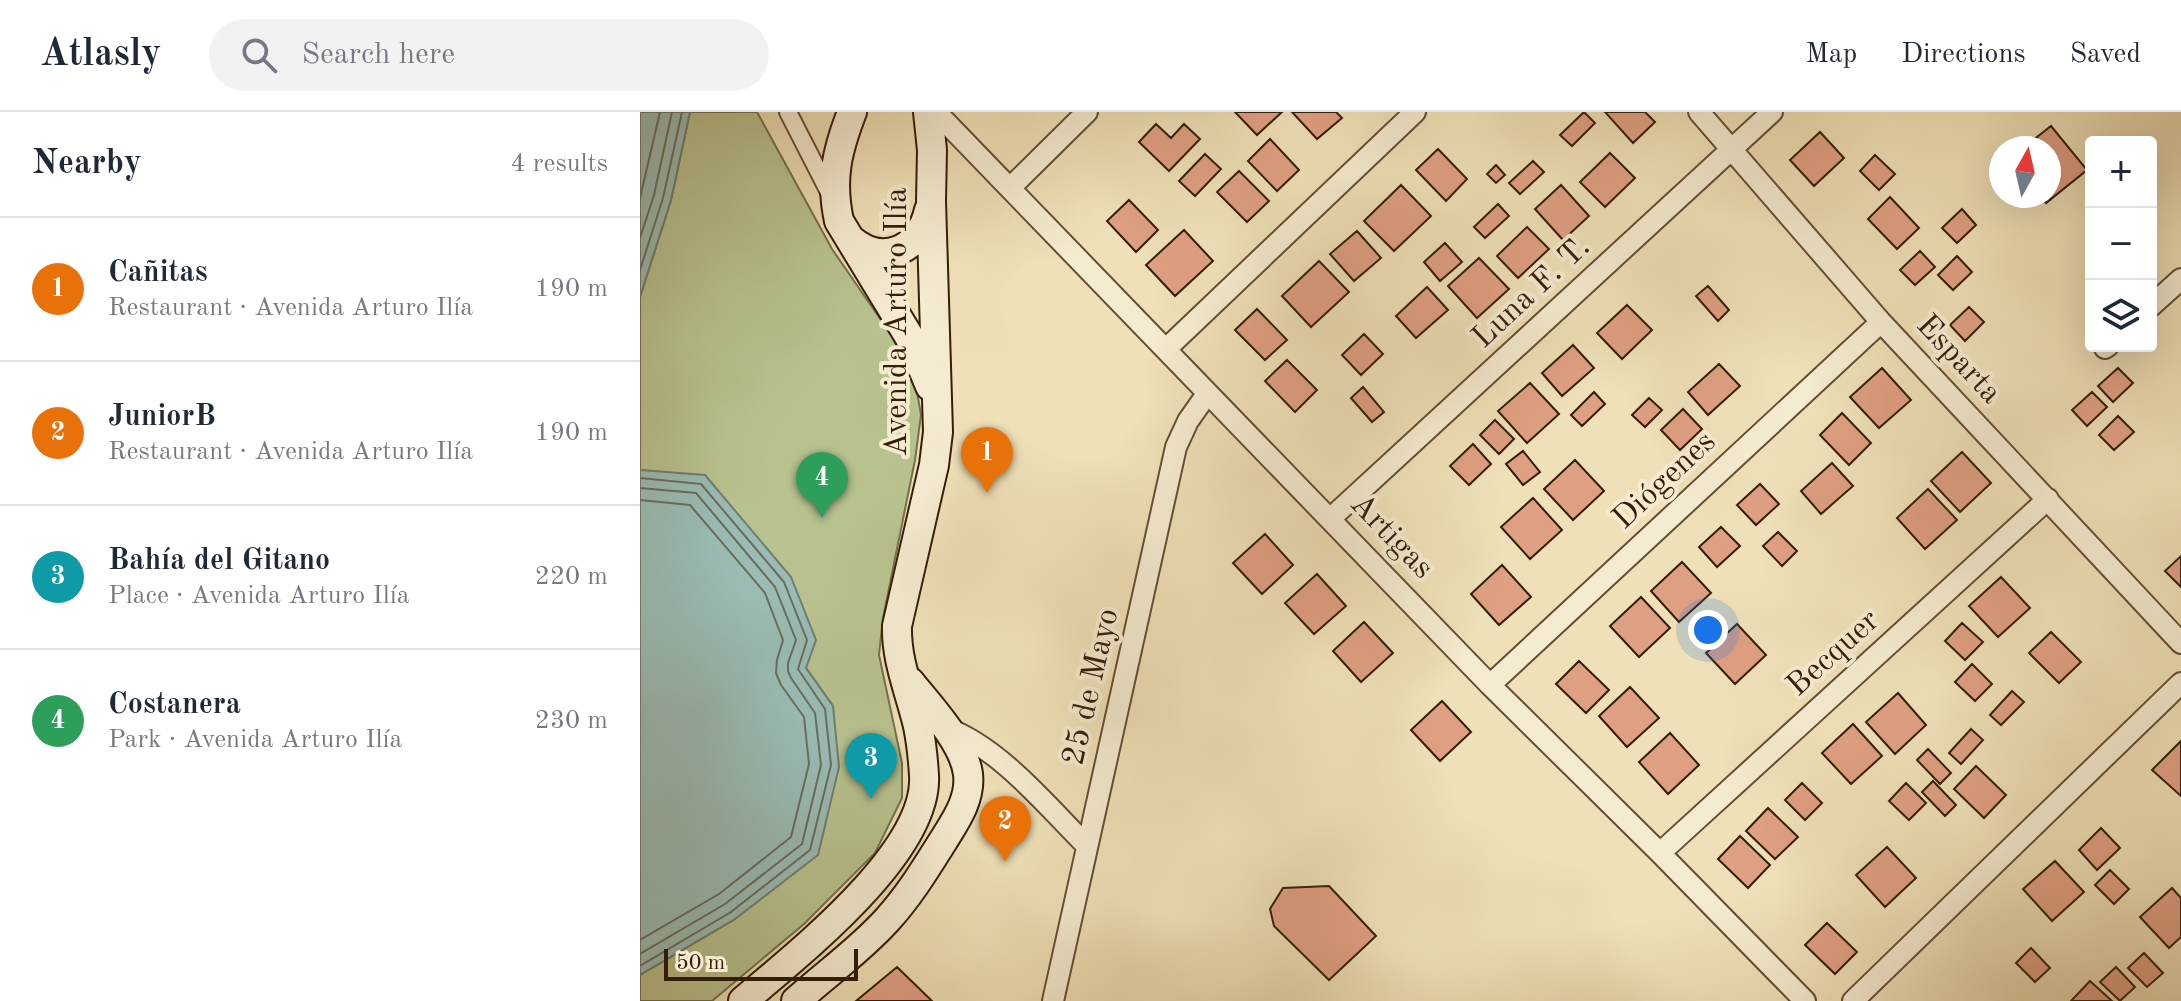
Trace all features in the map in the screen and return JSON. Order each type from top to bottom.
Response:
[{"type":"main road","name":"Avenida Arturo Ilía","points":[[796,1001],[885,923],[919,880],[967,797],[965,758],[932,728],[902,672],[896,646],[897,626],[934,465],[938,432],[932,150],[928,112]]},
{"type":"main road","points":[[852,115],[840,145],[834,173],[839,221],[910,338],[938,406]]},
{"type":"main road","points":[[847,236],[860,248],[870,252],[880,254],[901,250],[916,239],[928,217],[931,201]]},
{"type":"main road","name":"Avenida Arturo Ilía","points":[[743,1001],[835,920],[891,857],[918,813],[932,728]]},
{"type":"street","points":[[788,112],[835,204]]},
{"type":"street","name":"Artigas","points":[[936,112],[1490,685],[1805,1001]]},
{"type":"street","points":[[1010,188],[1087,112]]},
{"type":"street","points":[[1166,349],[1415,112]]},
{"type":"street","name":"Esparta","points":[[1699,112],[1881,322],[2181,643]]},
{"type":"street","name":"Luna F. T.","points":[[1331,518],[1772,112]]},
{"type":"street","points":[[2157,301],[2181,279]]},
{"type":"street","name":"Diógenes","points":[[1490,685],[1881,322]]},
{"type":"street","name":"25 de Mayo","points":[[1053,1001],[1176,447],[1188,421],[1207,394]]},
{"type":"street","name":"Becquer","points":[[1660,853],[2048,499]]},
{"type":"street","points":[[1853,1001],[2181,683]]},
{"type":"street","points":[[932,728],[967,736],[1000,760],[1087,846]]},
{"type":"green space","points":[[690,112],[757,112],[832,249],[892,336],[916,386],[921,415],[915,460],[883,618],[879,655],[902,763],[902,798],[875,853],[804,924],[712,1001],[640,1001],[640,975],[735,919],[833,706],[806,668],[705,476],[640,470],[640,297],[671,200]]},
{"type":"water","points":[[640,112],[690,112],[671,200],[640,297]]},
{"type":"water","points":[[640,470],[705,475],[791,577],[816,640],[806,668],[833,706],[839,767],[818,855],[735,919],[640,975]]},
{"type":"building","points":[[1235,112],[1282,112],[1257,135]]},
{"type":"building","points":[[1292,112],[1336,112],[1342,118],[1317,139]]},
{"type":"building","points":[[1584,112],[1595,123],[1572,146],[1560,135]]},
{"type":"building","points":[[1605,112],[1645,112],[1655,122],[1633,143]]},
{"type":"building","points":[[1156,124],[1171,138],[1184,124],[1200,139],[1169,171],[1139,142]]},
{"type":"building","points":[[2051,126],[2059,136],[2038,136]]},
{"type":"building","points":[[1820,132],[1844,158],[1814,186],[1790,160]]},
{"type":"building","points":[[2061,138],[2085,168],[2085,172],[2061,191]]},
{"type":"building","points":[[1270,139],[1299,170],[1277,191],[1248,161]]},
{"type":"building","points":[[1438,149],[1467,179],[1446,201],[1416,170]]},
{"type":"building","points":[[1610,153],[1635,178],[1605,207],[1580,182]]},
{"type":"building","points":[[1205,154],[1221,169],[1195,196],[1179,181]]},
{"type":"building","points":[[1875,155],[1895,174],[1879,190],[1860,171]]},
{"type":"building","points":[[1533,161],[1544,172],[1520,194],[1509,183]]},
{"type":"building","points":[[1496,165],[1505,175],[1496,183],[1487,174]]},
{"type":"building","points":[[1239,171],[1269,201],[1247,222],[1217,192]]},
{"type":"building","points":[[1401,185],[1431,216],[1394,251],[1364,221]]},
{"type":"building","points":[[1561,185],[1589,216],[1563,240],[1535,209]]},
{"type":"building","points":[[1890,197],[1919,228],[1897,249],[1868,219]]},
{"type":"building","points":[[1129,200],[1158,230],[1136,252],[1107,221]]},
{"type":"building","points":[[1498,204],[1509,216],[1485,238],[1474,227]]},
{"type":"building","points":[[1962,209],[1976,225],[1957,243],[1942,228]]},
{"type":"building","points":[[1527,227],[1549,249],[1518,278],[1497,256]]},
{"type":"building","points":[[1184,230],[1213,261],[1175,296],[1146,265]]},
{"type":"building","points":[[1357,231],[1381,258],[1354,281],[1330,254]]},
{"type":"building","points":[[1445,243],[1462,262],[1440,281],[1424,262]]},
{"type":"building","points":[[1920,251],[1935,267],[1915,285],[1900,270]]},
{"type":"building","points":[[1957,256],[1972,272],[1953,290],[1938,275]]},
{"type":"building","points":[[1479,258],[1509,289],[1477,318],[1448,286]]},
{"type":"building","points":[[1319,261],[1349,292],[1311,327],[1282,296]]},
{"type":"building","points":[[1708,286],[1729,310],[1718,321],[1696,296]]},
{"type":"building","points":[[1427,287],[1448,310],[1416,338],[1396,316]]},
{"type":"building","points":[[1627,305],[1652,330],[1622,359],[1597,333]]},
{"type":"building","points":[[1969,307],[1984,322],[1965,341],[1950,325]]},
{"type":"building","points":[[1257,309],[1287,340],[1265,360],[1235,330]]},
{"type":"building","points":[[1364,334],[1383,354],[1361,375],[1342,355]]},
{"type":"building","points":[[1573,345],[1594,368],[1562,396],[1542,373]]},
{"type":"building","points":[[1287,360],[1317,390],[1295,412],[1265,381]]},
{"type":"building","points":[[1719,364],[1740,386],[1708,415],[1688,392]]},
{"type":"building","points":[[1882,368],[1911,400],[1879,428],[1850,397]]},
{"type":"building","points":[[2118,368],[2133,383],[2113,402],[2098,386]]},
{"type":"building","points":[[1530,383],[1559,414],[1527,443],[1498,411]]},
{"type":"building","points":[[1363,387],[1384,412],[1372,422],[1351,398]]},
{"type":"building","points":[[1594,392],[1605,404],[1582,426],[1571,415]]},
{"type":"building","points":[[2092,392],[2107,407],[2087,426],[2072,410]]},
{"type":"building","points":[[1649,398],[1662,410],[1645,427],[1632,415]]},
{"type":"building","points":[[1683,409],[1702,429],[1680,450],[1661,430]]},
{"type":"building","points":[[1842,413],[1871,443],[1849,465],[1820,435]]},
{"type":"building","points":[[2118,416],[2134,432],[2114,450],[2099,435]]},
{"type":"building","points":[[1495,420],[1514,439],[1499,454],[1480,435]]},
{"type":"building","points":[[1473,444],[1491,464],[1469,485],[1450,466]]},
{"type":"building","points":[[1523,451],[1540,472],[1523,485],[1506,464]]},
{"type":"building","points":[[1962,452],[1991,483],[1960,512],[1931,481]]},
{"type":"building","points":[[1575,460],[1604,491],[1573,520],[1544,489]]},
{"type":"building","points":[[1832,463],[1853,486],[1821,514],[1801,491]]},
{"type":"building","points":[[1760,484],[1779,504],[1756,525],[1737,505]]},
{"type":"building","points":[[1928,489],[1957,520],[1925,549],[1897,518]]},
{"type":"building","points":[[1533,498],[1562,530],[1530,559],[1501,527]]},
{"type":"building","points":[[1721,527],[1740,546],[1717,567],[1699,547]]},
{"type":"building","points":[[1778,532],[1797,551],[1782,566],[1763,546]]},
{"type":"building","points":[[1265,534],[1293,565],[1262,594],[1233,563]]},
{"type":"building","points":[[2181,556],[2181,587],[2165,571]]},
{"type":"building","points":[[1682,562],[1711,593],[1679,622],[1651,591]]},
{"type":"building","points":[[1502,565],[1531,597],[1499,625],[1471,594]]},
{"type":"building","points":[[1317,574],[1346,606],[1314,634],[1285,603]]},
{"type":"building","points":[[2001,577],[2030,608],[1998,637],[1969,606]]},
{"type":"building","points":[[1641,597],[1670,628],[1639,657],[1610,626]]},
{"type":"building","points":[[1364,622],[1393,653],[1361,682],[1333,651]]},
{"type":"building","points":[[1962,623],[1983,642],[1965,660],[1945,641]]},
{"type":"building","points":[[1737,624],[1766,655],[1735,684],[1706,653]]},
{"type":"building","points":[[2051,632],[2081,662],[2059,683],[2029,653]]},
{"type":"building","points":[[1579,661],[1609,690],[1586,713],[1556,684]]},
{"type":"building","points":[[1972,664],[1992,684],[1975,701],[1955,682]]},
{"type":"building","points":[[1630,687],[1659,718],[1627,747],[1599,716]]},
{"type":"building","points":[[2012,691],[2024,702],[2001,725],[1990,715]]},
{"type":"building","points":[[1898,693],[1926,725],[1895,754],[1866,722]]},
{"type":"building","points":[[1442,701],[1471,732],[1440,761],[1411,730]]},
{"type":"building","points":[[1853,724],[1882,756],[1851,784],[1822,753]]},
{"type":"building","points":[[1971,729],[1983,740],[1961,764],[1949,753]]},
{"type":"building","points":[[1670,733],[1699,765],[1668,794],[1639,762]]},
{"type":"building","points":[[2181,741],[2181,796],[2152,770]]},
{"type":"building","points":[[1928,749],[1951,773],[1940,784],[1917,760]]},
{"type":"building","points":[[1976,766],[2006,795],[1984,818],[1954,789]]},
{"type":"building","points":[[1933,781],[1956,805],[1945,816],[1922,792]]},
{"type":"building","points":[[1802,783],[1822,803],[1805,820],[1785,800]]},
{"type":"building","points":[[1906,783],[1926,803],[1909,820],[1889,801]]},
{"type":"building","points":[[1768,808],[1798,837],[1775,859],[1746,831]]},
{"type":"building","points":[[2101,828],[2120,848],[2097,870],[2079,850]]},
{"type":"building","points":[[1740,836],[1770,865],[1748,888],[1718,859]]},
{"type":"building","points":[[1887,847],[1916,878],[1885,907],[1856,875]]},
{"type":"building","points":[[2055,861],[2084,892],[2052,921],[2023,889]]},
{"type":"building","points":[[2110,870],[2129,889],[2114,904],[2095,885]]},
{"type":"building","points":[[1329,886],[1376,936],[1329,980],[1274,926],[1270,909],[1283,888]]},
{"type":"building","points":[[2172,888],[2181,898],[2181,937],[2169,948],[2140,917]]},
{"type":"building","points":[[1827,923],[1857,952],[1835,974],[1805,945]]},
{"type":"building","points":[[2031,948],[2050,968],[2035,982],[2016,963]]},
{"type":"building","points":[[2144,953],[2163,973],[2147,987],[2128,968]]},
{"type":"building","points":[[897,967],[932,1001],[856,1001]]},
{"type":"building","points":[[2116,967],[2135,987],[2120,1001],[2100,982]]},
{"type":"building","points":[[2090,981],[2112,1001],[2071,1001]]},
{"type":"place","name":"Cañitas","points":[[987,493]]},
{"type":"place","name":"Costanera","points":[[822,518]]},
{"type":"place","name":"Bahía del Gitano","points":[[871,799]]},
{"type":"place","name":"JuniorB","points":[[1005,862]]}]
